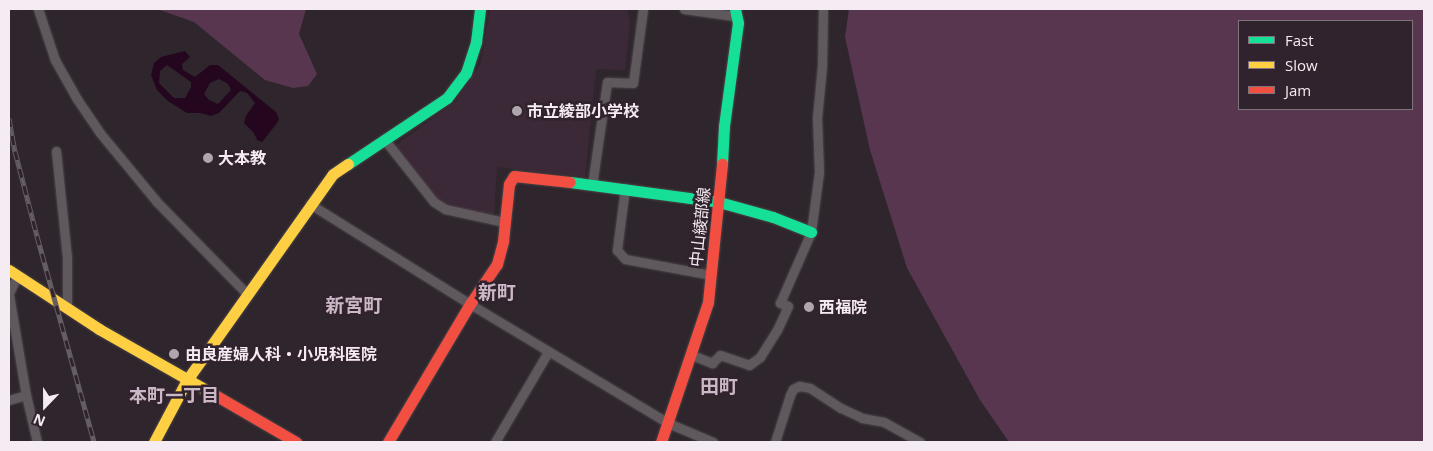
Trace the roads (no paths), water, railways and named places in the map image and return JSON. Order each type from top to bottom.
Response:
[{"type":"street","points":[[38,9],[55,60],[77,99],[100,132],[156,202],[247,294]]},
{"type":"street","points":[[155,442],[187,380],[333,174],[446,98],[466,73],[476,42],[480,9]]},
{"type":"street","points":[[592,185],[607,82],[633,83],[643,9]]},
{"type":"street","points":[[684,9],[735,13]]},
{"type":"street","points":[[692,355],[712,363],[720,355],[749,365],[760,357],[777,330],[788,306],[780,303],[811,232],[819,172],[817,118],[822,66],[823,9]]},
{"type":"street","name":"中山綾部線","points":[[661,442],[692,355],[708,302],[719,202],[724,126],[738,23],[735,13]]},
{"type":"street","points":[[384,139],[434,202],[445,210],[504,222]]},
{"type":"street","points":[[56,151],[67,257],[67,307]]},
{"type":"street","points":[[388,442],[470,304],[497,264],[503,241],[509,184],[514,176],[624,188],[719,202],[773,217],[811,232]]},
{"type":"street","points":[[624,188],[617,250],[625,259],[711,275]]},
{"type":"street","points":[[310,204],[548,352],[668,423],[713,442]]},
{"type":"street","points":[[37,442],[26,395],[9,294],[13,273],[99,329],[296,442]]},
{"type":"street","points":[[495,442],[548,352]]},
{"type":"street","points":[[775,442],[790,395],[793,389],[799,386],[810,388],[841,408],[862,418],[884,422],[920,442]]},
{"type":"street","points":[[9,400],[26,395]]},
{"type":"railway","points":[[9,118],[15,151],[37,236],[94,442]]},
{"type":"place","name":"市立綾部小学校","points":[[517,111]]},
{"type":"place","name":"大本教","points":[[208,158]]},
{"type":"place","name":"西福院","points":[[809,307]]},
{"type":"place","name":"由良産婦人科・小児科医院","points":[[174,354]]},
{"type":"district","name":"新町","points":[[497,293]]},
{"type":"district","name":"新宮町","points":[[354,306]]},
{"type":"district","name":"田町","points":[[719,387]]},
{"type":"district","name":"本町一丁目","points":[[174,395]]}]
